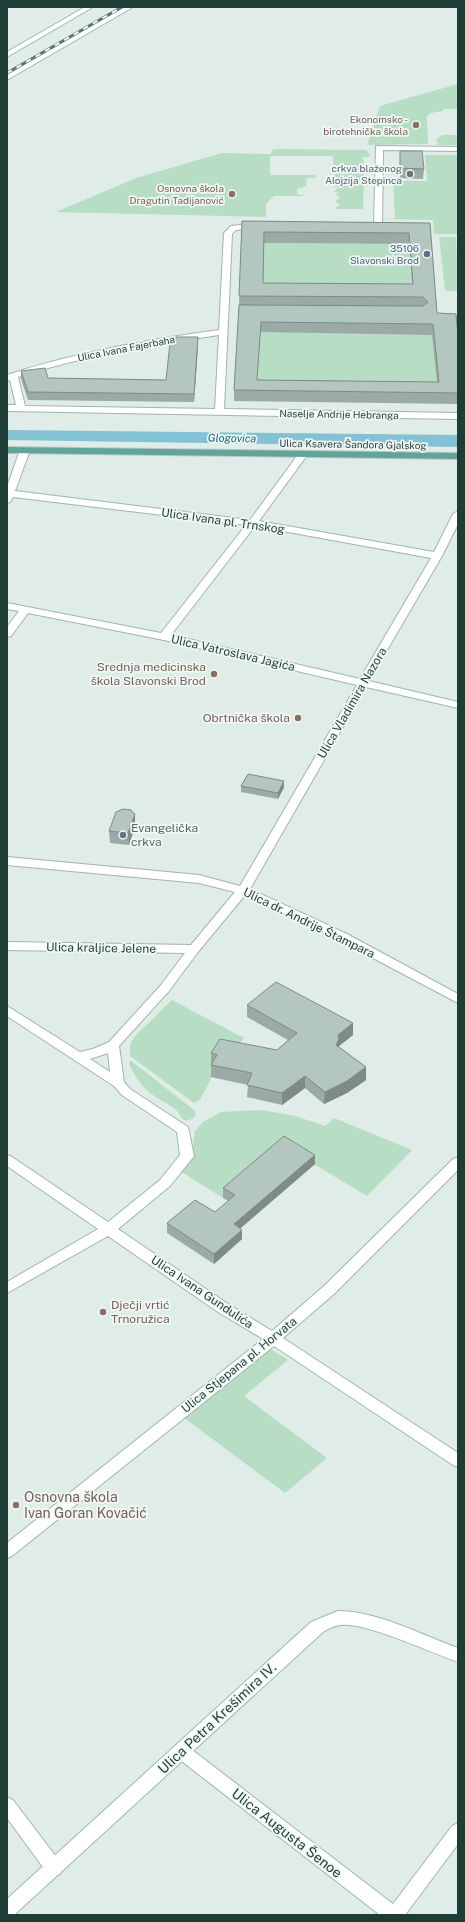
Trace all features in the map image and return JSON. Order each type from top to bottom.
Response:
[{"type":"main road","name":"Ulica Ksavera Šandora Gjalskog","points":[[7,450],[458,456]]},
{"type":"street","points":[[8,54],[90,7]]},
{"type":"street","points":[[7,78],[130,7]]},
{"type":"street","points":[[378,226],[379,148],[458,149]]},
{"type":"street","points":[[219,412],[223,332],[228,311],[228,233],[234,228],[262,225]]},
{"type":"street","name":"Ulica Ivana Fajerbaha","points":[[10,377],[103,350],[223,332]]},
{"type":"street","points":[[10,377],[21,409]]},
{"type":"street","name":"Naselje Andrije Hebranga","points":[[7,408],[458,416]]},
{"type":"street","points":[[8,496],[25,450]]},
{"type":"street","points":[[164,637],[253,523],[303,454]]},
{"type":"street","name":"Ulica Ivana pl. Trnskog","points":[[8,496],[253,523],[437,556]]},
{"type":"street","name":"Ulica Vladimira Nazora","points":[[243,890],[437,556],[458,514]]},
{"type":"street","name":"Ulica Vatroslava Jagića","points":[[7,606],[164,637],[458,705]]},
{"type":"street","points":[[7,634],[26,609]]},
{"type":"street","name":"Ulica dr. Andrije Štampara","points":[[7,861],[199,879],[243,890],[343,937],[458,999]]},
{"type":"street","points":[[76,1057],[96,1053],[113,1045],[165,988],[194,949],[243,890]]},
{"type":"street","name":"Ulica kraljice Jelene","points":[[7,946],[194,949]]},
{"type":"street","points":[[7,1010],[76,1057],[118,1083],[126,1092],[183,1130],[187,1156],[165,1183],[110,1229],[7,1288]]},
{"type":"street","points":[[113,1045],[118,1083]]},
{"type":"street","name":"Ulica Ivana Gundulića","points":[[7,1160],[110,1229],[223,1308],[273,1338],[458,1461]]},
{"type":"street","name":"Ulica Stjepana pl. Horvata","points":[[7,1552],[273,1338],[329,1290],[458,1162]]},
{"type":"street","name":"Ulica Petra Krešimira IV.","points":[[7,1910],[317,1626],[328,1621],[350,1618],[361,1620],[458,1655]]},
{"type":"street","name":"Ulica Augusta Šenoe","points":[[180,1751],[394,1915]]},
{"type":"street","points":[[7,1805],[54,1868]]},
{"type":"street","points":[[394,1915],[458,1831]]},
{"type":"green space","name":"Ekonomsko - birotehnička škola","points":[[458,84],[458,109],[443,109],[443,111],[431,113],[427,116],[428,144],[367,145],[380,106]]},
{"type":"green space","points":[[443,135],[458,135],[458,145],[438,145],[436,139]]},
{"type":"green space","name":"Osnovna škola Dragutin Tadijanović","points":[[272,150],[366,150],[370,155],[369,157],[363,157],[364,170],[334,169],[333,156],[270,156],[270,175],[315,175],[316,178],[307,178],[306,186],[297,189],[297,194],[307,196],[274,196],[266,204],[266,217],[56,212],[136,178],[222,153],[271,154]]},
{"type":"green space","points":[[425,155],[458,155],[458,234],[434,234],[433,220],[388,219],[395,218],[393,181],[427,181]]},
{"type":"green space","points":[[335,173],[364,173],[363,209],[335,209],[340,204],[335,202],[340,197],[336,195],[339,193],[334,192],[338,187],[332,186],[338,180],[333,179]]},
{"type":"green space","points":[[253,237],[272,243],[401,244],[417,239],[409,247],[412,290],[252,289]]},
{"type":"green space","points":[[439,237],[456,237],[458,291],[445,291]]},
{"type":"green space","points":[[255,328],[443,330],[438,390],[257,388],[260,335]]},
{"type":"green space","points":[[172,1000],[244,1038],[217,1067],[200,1100],[194,1103],[130,1056],[130,1044],[135,1036]]},
{"type":"green space","points":[[130,1060],[194,1110],[196,1115],[190,1120],[184,1119],[174,1108],[149,1092],[135,1076],[129,1064]]},
{"type":"green space","points":[[262,1110],[295,1116],[325,1126],[334,1118],[412,1150],[367,1196],[284,1146],[223,1198],[180,1171],[192,1153],[195,1131],[203,1122],[221,1112]]},
{"type":"green space","points":[[269,1348],[288,1360],[244,1396],[327,1458],[285,1493],[183,1417]]},
{"type":"building","points":[[400,151],[422,151],[424,169],[400,168]]},
{"type":"building","points":[[242,221],[430,223],[437,313],[456,314],[458,337],[458,393],[234,390],[239,305],[423,306],[428,302],[423,297],[239,296]],"holes":[[[264,232],[409,233],[413,284],[263,283]],[[261,322],[433,324],[439,382],[257,380]]]},
{"type":"building","points":[[176,337],[198,337],[194,394],[28,392],[21,371],[45,368],[48,378],[166,380],[170,343],[175,343]]},
{"type":"building","points":[[248,774],[284,781],[278,793],[241,786]]},
{"type":"building","points":[[123,809],[131,810],[135,814],[128,833],[109,831],[116,812]]},
{"type":"building","points":[[276,982],[353,1023],[338,1035],[339,1039],[336,1045],[366,1067],[347,1081],[325,1092],[305,1076],[282,1093],[247,1085],[252,1073],[211,1065],[217,1055],[211,1053],[220,1039],[277,1050],[297,1033],[247,1005]]},
{"type":"building","points":[[284,1136],[315,1155],[234,1224],[242,1230],[214,1254],[167,1223],[195,1200],[215,1212],[235,1195],[223,1188]]},
{"type":"waterway","name":"Glogovica","points":[[7,435],[458,441]]},
{"type":"railway","points":[[7,73],[122,7]]},
{"type":"place","name":"Ekonomsko - birotehnička škola","points":[[416,125]]},
{"type":"place","name":"crkva blaženog Alojzija Stepinca","points":[[410,174]]},
{"type":"place","name":"Osnovna škola Dragutin Tadijanović","points":[[232,194]]},
{"type":"place","name":"35106 Slavonski Brod","points":[[427,254]]},
{"type":"place","name":"Srednja medicinska škola Slavonski Brod","points":[[214,674]]},
{"type":"place","name":"Obrtnička škola","points":[[298,718]]},
{"type":"place","name":"Evangelička crkva","points":[[123,835]]},
{"type":"place","name":"Dječji vrtić Trnoružica","points":[[103,1312]]},
{"type":"place","name":"Osnovna škola Ivan Goran Kovačić","points":[[16,1505]]}]
